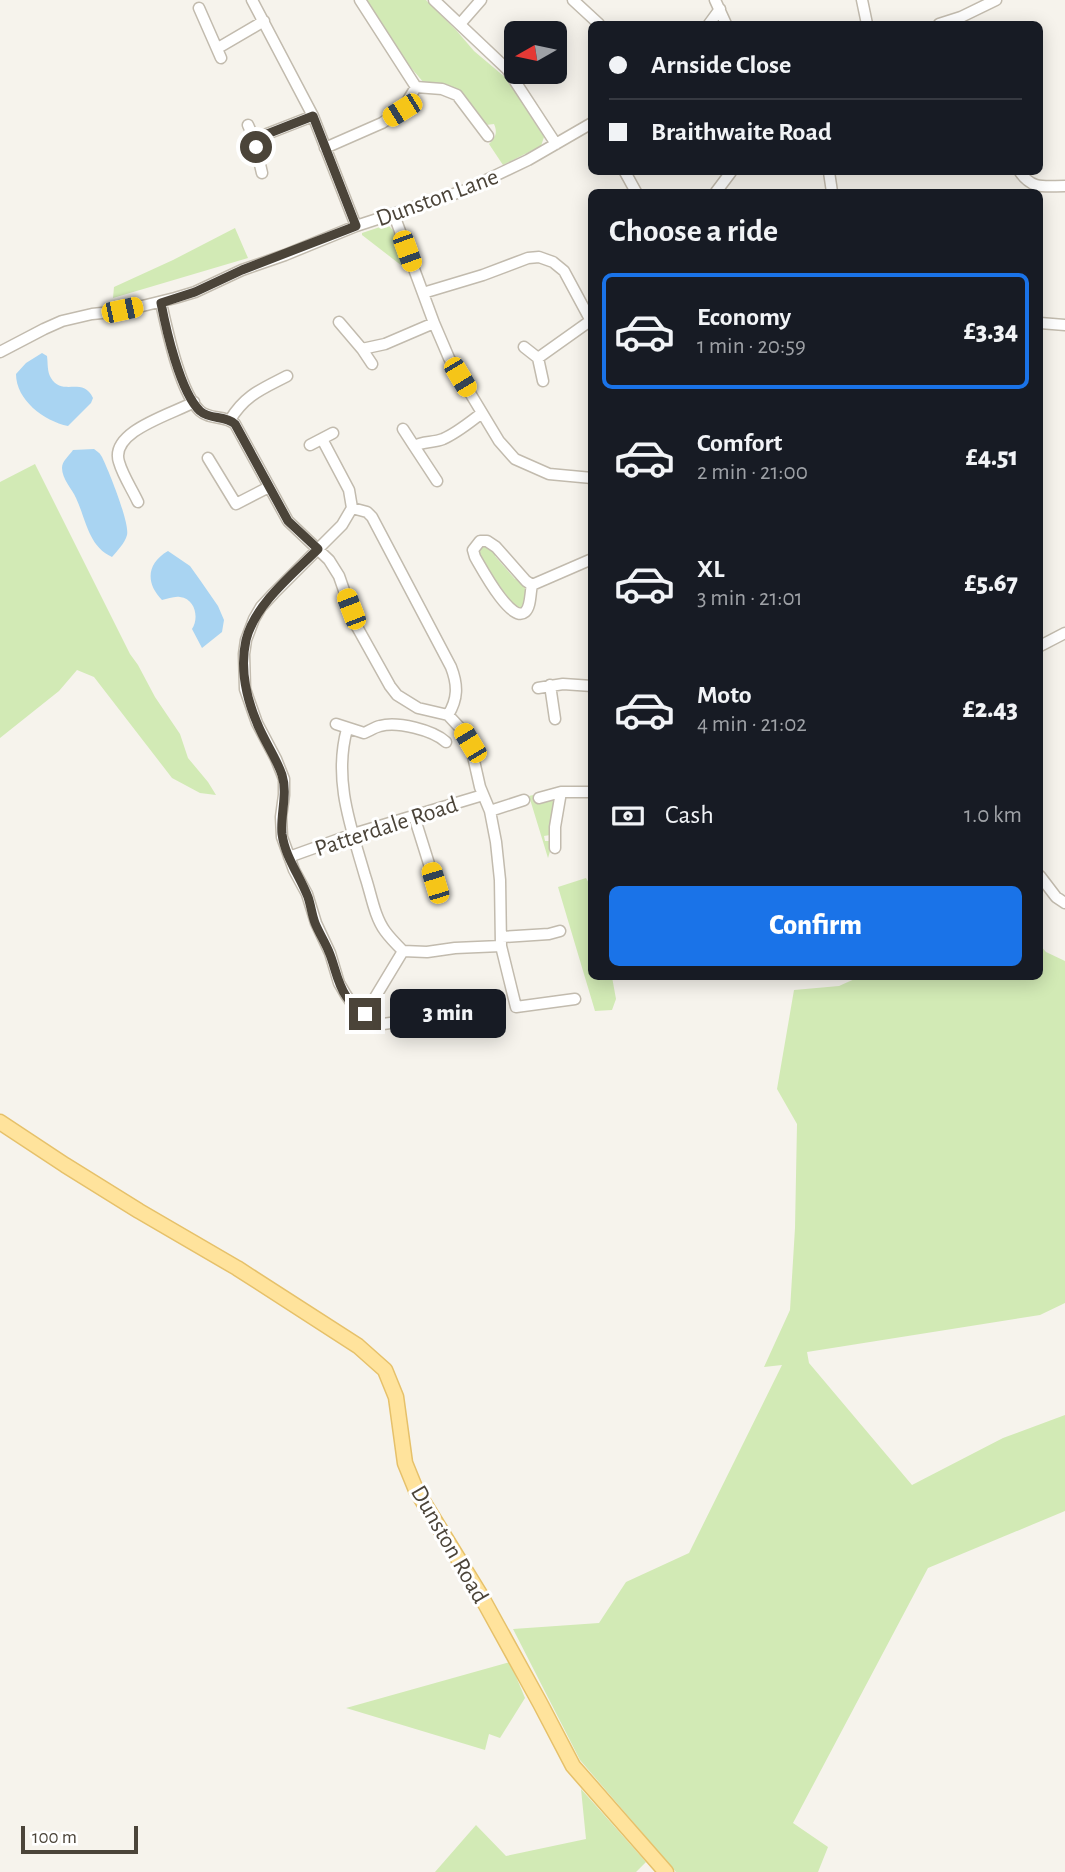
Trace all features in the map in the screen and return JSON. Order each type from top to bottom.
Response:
[{"type":"main road","name":"Dunston Road","points":[[0,1122],[75,1172],[281,1296],[358,1346],[385,1370],[396,1397],[405,1463],[416,1490],[481,1596],[573,1766],[666,1872]]},
{"type":"street","points":[[252,0],[313,116],[356,226]]},
{"type":"street","points":[[360,0],[416,87]]},
{"type":"street","points":[[434,0],[507,69],[556,144]]},
{"type":"street","points":[[460,24],[481,0]]},
{"type":"street","points":[[862,0],[866,21]]},
{"type":"street","points":[[948,21],[996,0]]},
{"type":"street","points":[[577,4],[596,21]]},
{"type":"street","points":[[710,21],[718,5]]},
{"type":"street","points":[[199,8],[219,53],[264,21]]},
{"type":"street","points":[[416,87],[442,89],[457,95],[488,136]]},
{"type":"street","points":[[325,148],[382,123],[402,110],[416,87]]},
{"type":"street","points":[[254,139],[313,116]]},
{"type":"street","points":[[248,125],[262,173]]},
{"type":"street","name":"Dunston Lane","points":[[0,352],[62,321],[161,303],[195,292],[242,270],[356,226],[463,191],[508,170],[588,125]]},
{"type":"street","points":[[1022,175],[1033,189],[1065,186]]},
{"type":"street","points":[[394,215],[449,358],[499,441],[515,459],[549,474],[588,478]]},
{"type":"street","points":[[423,293],[528,258],[539,257],[553,262],[564,271],[588,316]]},
{"type":"street","points":[[161,303],[178,368],[194,402],[204,414],[230,420],[237,428],[288,521],[329,560],[339,576],[356,625],[397,695],[418,708],[448,715],[463,730],[470,743],[496,842],[501,941],[516,1007],[575,999]]},
{"type":"street","points":[[339,322],[372,364]]},
{"type":"street","points":[[362,349],[385,344],[434,323]]},
{"type":"street","points":[[1043,323],[1065,325]]},
{"type":"street","points":[[538,358],[588,324]]},
{"type":"street","points":[[524,347],[538,358],[543,381]]},
{"type":"street","points":[[230,420],[244,401],[274,377],[287,376]]},
{"type":"street","points":[[138,493],[118,462],[119,447],[123,440],[133,432],[194,402]]},
{"type":"street","points":[[415,446],[447,437],[482,413]]},
{"type":"street","points":[[403,429],[437,481]]},
{"type":"street","points":[[310,445],[333,433]]},
{"type":"street","points":[[322,439],[349,490],[352,508],[342,525],[261,607],[250,628],[244,654],[245,689],[257,723],[284,779],[282,837],[294,870],[307,894],[339,983],[353,1005],[383,1024],[433,1017],[468,1007]]},
{"type":"street","points":[[208,458],[236,504],[269,487]]},
{"type":"street","points":[[352,508],[367,512],[372,517],[451,667],[455,678],[456,697],[448,715]]},
{"type":"street","points":[[480,541],[487,541],[496,547],[532,585],[527,610],[524,613],[515,613],[494,589],[475,557],[473,550],[476,545],[480,541]]},
{"type":"street","points":[[532,585],[588,561]]},
{"type":"street","points":[[1043,644],[1065,633]]},
{"type":"street","points":[[538,688],[550,685],[588,686]]},
{"type":"street","points":[[550,685],[555,719]]},
{"type":"street","points":[[446,742],[429,732],[407,727],[381,725],[364,733],[342,727],[342,783],[346,811],[385,931],[403,951],[428,952],[560,931]]},
{"type":"street","points":[[538,798],[561,792],[588,792]]},
{"type":"street","points":[[555,848],[555,827],[561,792]]},
{"type":"street","name":"Patterdale Road","points":[[289,857],[353,834],[483,795]]},
{"type":"street","points":[[490,811],[524,800]]},
{"type":"street","points":[[415,816],[435,883]]},
{"type":"street","points":[[1043,880],[1065,904]]},
{"type":"street","points":[[365,1014],[403,951]]},
{"type":"green space","points":[[365,0],[426,0],[474,51],[504,76],[504,84],[510,84],[544,137],[541,146],[503,165],[489,144],[495,135],[494,124],[486,125],[456,90],[444,84],[424,83],[407,63]]},
{"type":"green space","points":[[389,226],[393,230],[406,269],[362,235]]},
{"type":"green space","points":[[235,228],[248,258],[113,298],[114,287]]},
{"type":"green space","points":[[35,464],[130,654],[180,734],[188,758],[216,795],[200,793],[172,778],[94,677],[77,670],[59,691],[0,738],[0,482]]},
{"type":"green space","points":[[483,546],[495,552],[495,556],[515,579],[523,582],[526,592],[524,608],[516,609],[477,554]]},
{"type":"green space","points":[[533,795],[538,804],[555,799],[550,835],[544,836],[545,841],[550,841],[552,845],[548,858],[529,796]]},
{"type":"green space","points":[[586,878],[588,882],[588,980],[613,980],[616,999],[612,1010],[595,1011],[558,887]]},
{"type":"green space","points":[[1043,948],[1065,961],[1065,1303],[1040,1315],[807,1352],[809,1363],[912,1485],[1003,1438],[1065,1415],[1065,1511],[928,1568],[793,1823],[828,1847],[818,1872],[676,1872],[580,1760],[513,1629],[599,1623],[626,1582],[689,1553],[782,1365],[764,1367],[790,1310],[797,1124],[777,1089],[794,990],[839,986],[852,980],[1043,980]]},
{"type":"green space","points":[[510,1662],[525,1698],[500,1738],[489,1734],[485,1750],[346,1708]]},
{"type":"green space","points":[[581,1789],[646,1862],[636,1872],[435,1872],[476,1825],[506,1856],[586,1839]]},
{"type":"water","points":[[42,353],[47,356],[49,373],[56,383],[84,388],[93,398],[68,426],[33,408],[26,401],[17,383],[16,374],[26,363]]},
{"type":"water","points":[[94,449],[101,455],[109,473],[127,529],[125,541],[112,557],[93,539],[62,472],[63,463],[73,450]]},
{"type":"water","points":[[168,551],[190,566],[218,606],[224,620],[222,632],[202,648],[192,629],[195,610],[190,601],[178,597],[162,600],[153,587],[152,567]]},
{"type":"route","points":[[256,147],[254,139],[313,116],[356,226],[242,270],[195,292],[161,303],[178,368],[198,409],[211,417],[230,420],[235,424],[288,521],[318,549],[261,607],[254,619],[244,654],[245,689],[257,723],[284,779],[282,837],[294,870],[307,894],[339,983],[353,1005],[365,1014]]}]
